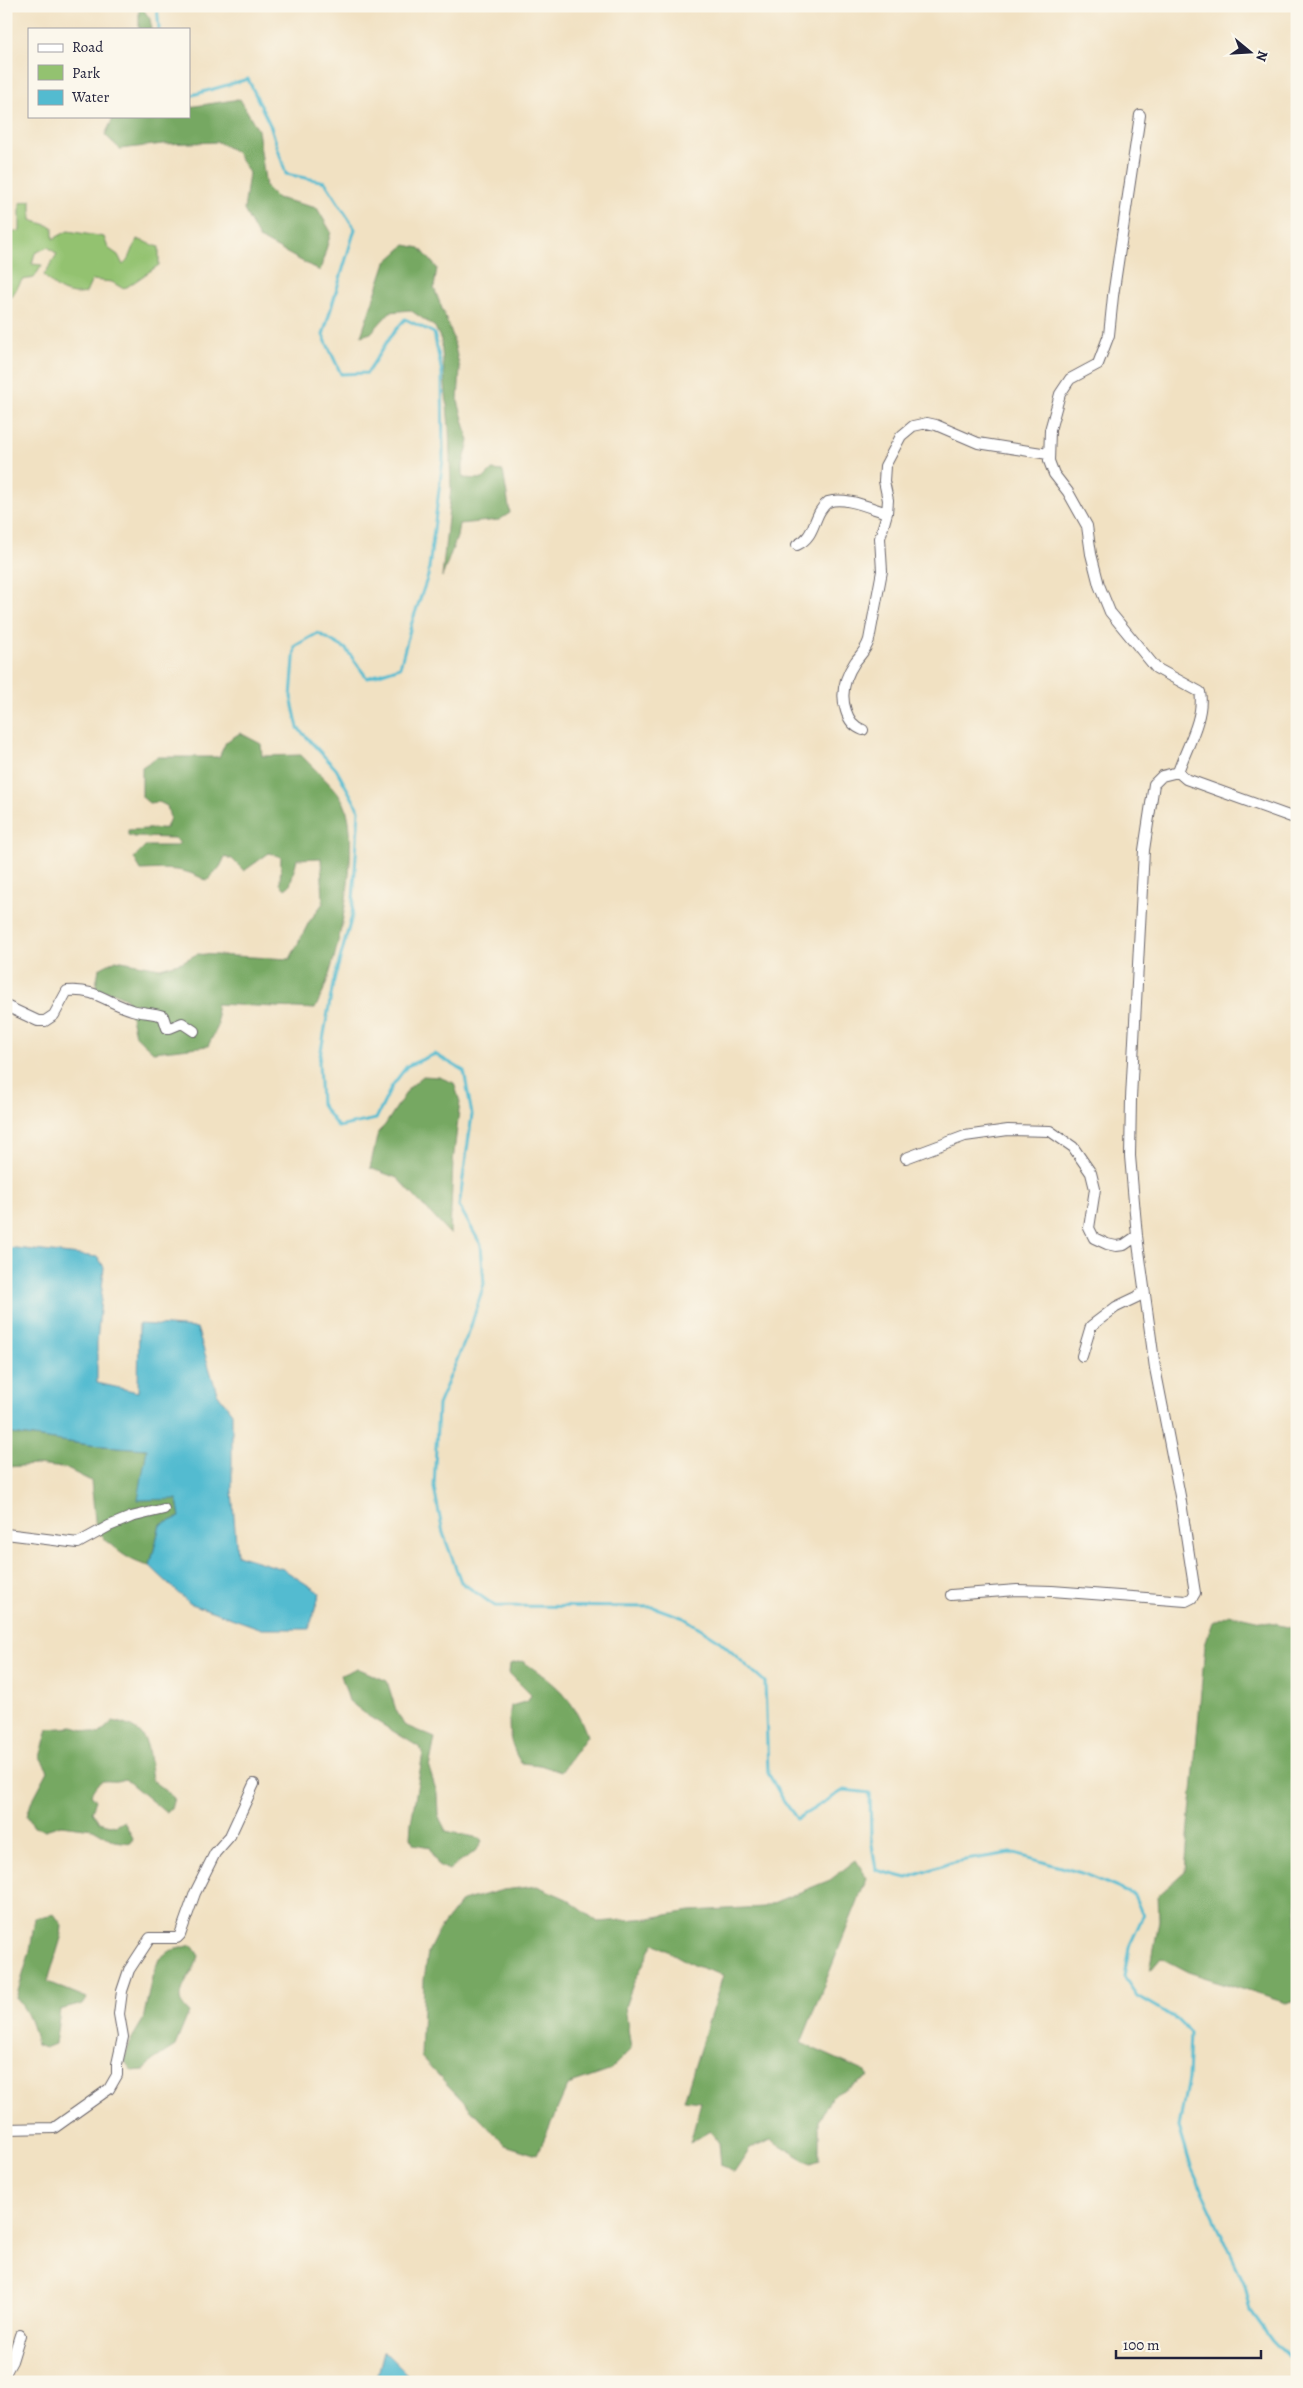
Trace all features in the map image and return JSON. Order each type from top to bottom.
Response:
[{"type":"street","points":[[1140,115],[1109,335],[1098,364],[1070,378],[1060,394],[1050,430],[1048,454],[1054,474],[1068,492],[1087,526],[1097,577],[1110,612],[1156,668],[1200,692],[1199,712],[1178,772]]},
{"type":"street","points":[[863,730],[855,726],[849,718],[843,702],[843,694],[854,663],[866,650],[869,640],[882,571],[880,538],[888,500],[884,481],[885,466],[895,443],[914,426],[927,423],[978,443],[1048,454]]},
{"type":"street","points":[[797,545],[808,540],[820,511],[828,502],[838,500],[850,502],[887,512]]},
{"type":"street","points":[[1178,772],[1186,779],[1297,818]]},
{"type":"street","points":[[951,1595],[1016,1590],[1186,1601],[1192,1598],[1195,1593],[1180,1496],[1155,1368],[1137,1236],[1130,1156],[1130,1116],[1144,850],[1154,784],[1162,776],[1178,772]]},
{"type":"street","points":[[6,1006],[38,1020],[45,1021],[54,1015],[67,991],[81,989],[135,1011],[163,1016],[167,1028],[182,1023],[194,1031]]},
{"type":"street","points":[[906,1158],[965,1136],[1008,1130],[1050,1131],[1073,1147],[1091,1173],[1095,1189],[1089,1228],[1094,1238],[1116,1246],[1124,1245],[1137,1236]]},
{"type":"street","points":[[1082,1356],[1091,1326],[1116,1307],[1137,1297],[1144,1291]]},
{"type":"street","points":[[6,1534],[78,1544],[109,1526],[131,1517],[164,1509]]},
{"type":"street","points":[[6,2129],[54,2128],[110,2089],[115,2082],[123,2037],[119,2014],[129,1970],[150,1938],[177,1938],[180,1935],[195,1893],[215,1853],[230,1836],[254,1784]]},
{"type":"street","points":[[6,2372],[12,2361],[20,2335]]},
{"type":"green space","points":[[139,6],[141,6],[150,19],[152,28],[139,28]]},
{"type":"green space","points":[[240,99],[258,130],[266,187],[277,198],[317,208],[331,232],[320,271],[259,238],[244,210],[249,173],[236,152],[218,142],[163,144],[120,149],[105,135],[113,118],[190,118],[190,107]]},
{"type":"green space","points":[[31,200],[31,220],[53,227],[53,239],[68,231],[104,237],[108,248],[118,255],[123,265],[129,259],[137,239],[159,247],[159,265],[127,287],[122,288],[112,282],[92,280],[86,293],[73,294],[57,288],[44,275],[57,254],[48,247],[35,253],[32,264],[42,265],[34,278],[22,280],[12,296],[6,294],[6,232],[20,231],[20,203]]},
{"type":"green space","points":[[405,245],[420,248],[437,268],[434,288],[452,334],[460,369],[458,401],[469,441],[463,465],[463,478],[483,479],[492,470],[503,471],[510,513],[499,520],[459,524],[457,537],[442,577],[451,488],[449,427],[441,340],[435,327],[410,310],[390,312],[371,333],[361,336],[386,262]]},
{"type":"green space","points":[[240,733],[261,744],[262,756],[301,755],[331,785],[344,803],[349,819],[350,865],[343,917],[332,964],[315,1009],[216,1004],[218,1026],[208,1046],[153,1052],[135,1035],[127,999],[115,993],[98,990],[96,985],[99,969],[116,960],[160,968],[182,962],[197,954],[290,959],[309,922],[323,903],[321,858],[297,859],[290,885],[285,889],[280,884],[281,857],[269,853],[244,871],[232,859],[225,857],[220,867],[207,881],[183,871],[167,869],[141,870],[134,858],[145,846],[176,846],[180,843],[174,838],[135,837],[128,835],[128,830],[166,828],[170,818],[167,806],[159,802],[149,803],[142,797],[142,767],[157,757],[219,757],[226,742]]},
{"type":"green space","points":[[423,1076],[439,1077],[454,1083],[460,1102],[453,1162],[450,1234],[397,1178],[370,1168],[378,1132],[385,1125],[409,1088]]},
{"type":"green space","points":[[6,1433],[90,1445],[147,1449],[177,1499],[180,1517],[160,1525],[150,1566],[127,1557],[96,1530],[91,1481],[65,1468],[36,1465],[6,1467]]},
{"type":"green space","points":[[1229,1614],[1297,1629],[1297,2000],[1286,2003],[1188,1972],[1161,1958],[1150,1971],[1159,1920],[1158,1895],[1185,1871],[1205,1645],[1213,1622]]},
{"type":"green space","points":[[522,1661],[544,1676],[562,1692],[576,1712],[587,1736],[561,1772],[540,1765],[521,1763],[514,1749],[509,1729],[511,1706],[528,1701],[531,1695],[509,1673],[510,1664]]},
{"type":"green space","points":[[357,1668],[387,1681],[396,1710],[404,1725],[435,1738],[429,1768],[437,1793],[438,1815],[446,1831],[479,1838],[482,1842],[472,1854],[449,1870],[438,1865],[430,1847],[414,1844],[410,1837],[423,1753],[419,1747],[368,1716],[349,1701],[341,1675]]},
{"type":"green space","points":[[113,1721],[135,1729],[141,1734],[148,1748],[152,1780],[174,1798],[171,1809],[165,1812],[125,1779],[102,1781],[91,1794],[96,1800],[92,1811],[99,1822],[115,1826],[124,1821],[133,1838],[131,1843],[114,1841],[93,1829],[61,1825],[45,1830],[34,1827],[27,1816],[31,1803],[48,1771],[40,1757],[48,1729],[73,1727],[99,1734]]},
{"type":"green space","points":[[856,1860],[867,1878],[801,2043],[866,2072],[869,2076],[832,2096],[819,2120],[819,2160],[810,2163],[771,2140],[750,2149],[734,2173],[721,2165],[719,2143],[710,2131],[690,2143],[701,2102],[684,2100],[723,1975],[693,1965],[654,1943],[633,1984],[625,2007],[631,2049],[609,2071],[568,2085],[537,2155],[505,2145],[421,2057],[424,1980],[428,1952],[439,1930],[462,1901],[503,1890],[537,1886],[567,1899],[598,1922],[650,1918],[690,1911],[763,1907],[830,1880]]},
{"type":"green space","points":[[54,1914],[62,1925],[61,1938],[48,1981],[87,1998],[83,2004],[60,2010],[55,2044],[45,2048],[37,2045],[30,2020],[16,1998],[30,1951],[35,1918]]},
{"type":"green space","points":[[192,1945],[199,1956],[182,1992],[183,2006],[189,2012],[175,2046],[152,2061],[145,2070],[132,2071],[124,2060],[131,2040],[143,2020],[152,1977],[159,1959],[169,1951]]},
{"type":"water","points":[[6,1247],[98,1257],[104,1267],[97,1342],[97,1383],[138,1392],[139,1324],[197,1328],[217,1393],[232,1413],[232,1491],[237,1555],[283,1569],[320,1593],[309,1629],[262,1629],[189,1603],[150,1566],[160,1525],[180,1517],[177,1499],[138,1500],[147,1449],[90,1445],[6,1433]]},
{"type":"water","points":[[384,2351],[415,2382],[376,2382]]},
{"type":"waterway","points":[[157,6],[159,28]]},
{"type":"waterway","points":[[190,96],[248,79],[271,127],[286,174],[325,182],[355,229],[323,335],[341,374],[367,373],[390,337],[405,319],[434,333],[442,373],[443,459],[428,576],[412,622],[400,667],[367,678],[346,649],[318,633],[295,646],[291,697],[298,728],[336,769],[359,810],[352,916],[333,984],[319,1062],[321,1104],[338,1127],[376,1119],[392,1086],[407,1066],[435,1054],[464,1071],[472,1115],[459,1206],[481,1245],[484,1284],[470,1329],[438,1405],[434,1488],[443,1533],[461,1582],[495,1606],[653,1607],[684,1618],[717,1639],[765,1682],[768,1773],[797,1819],[844,1790],[870,1793],[871,1838],[876,1870],[907,1878],[953,1862],[1011,1853],[1085,1874],[1134,1895],[1143,1916],[1129,1947],[1124,1977],[1137,1996],[1175,2018],[1190,2033],[1188,2079],[1179,2127],[1191,2167],[1245,2285],[1251,2312],[1272,2341],[1297,2367]]}]
